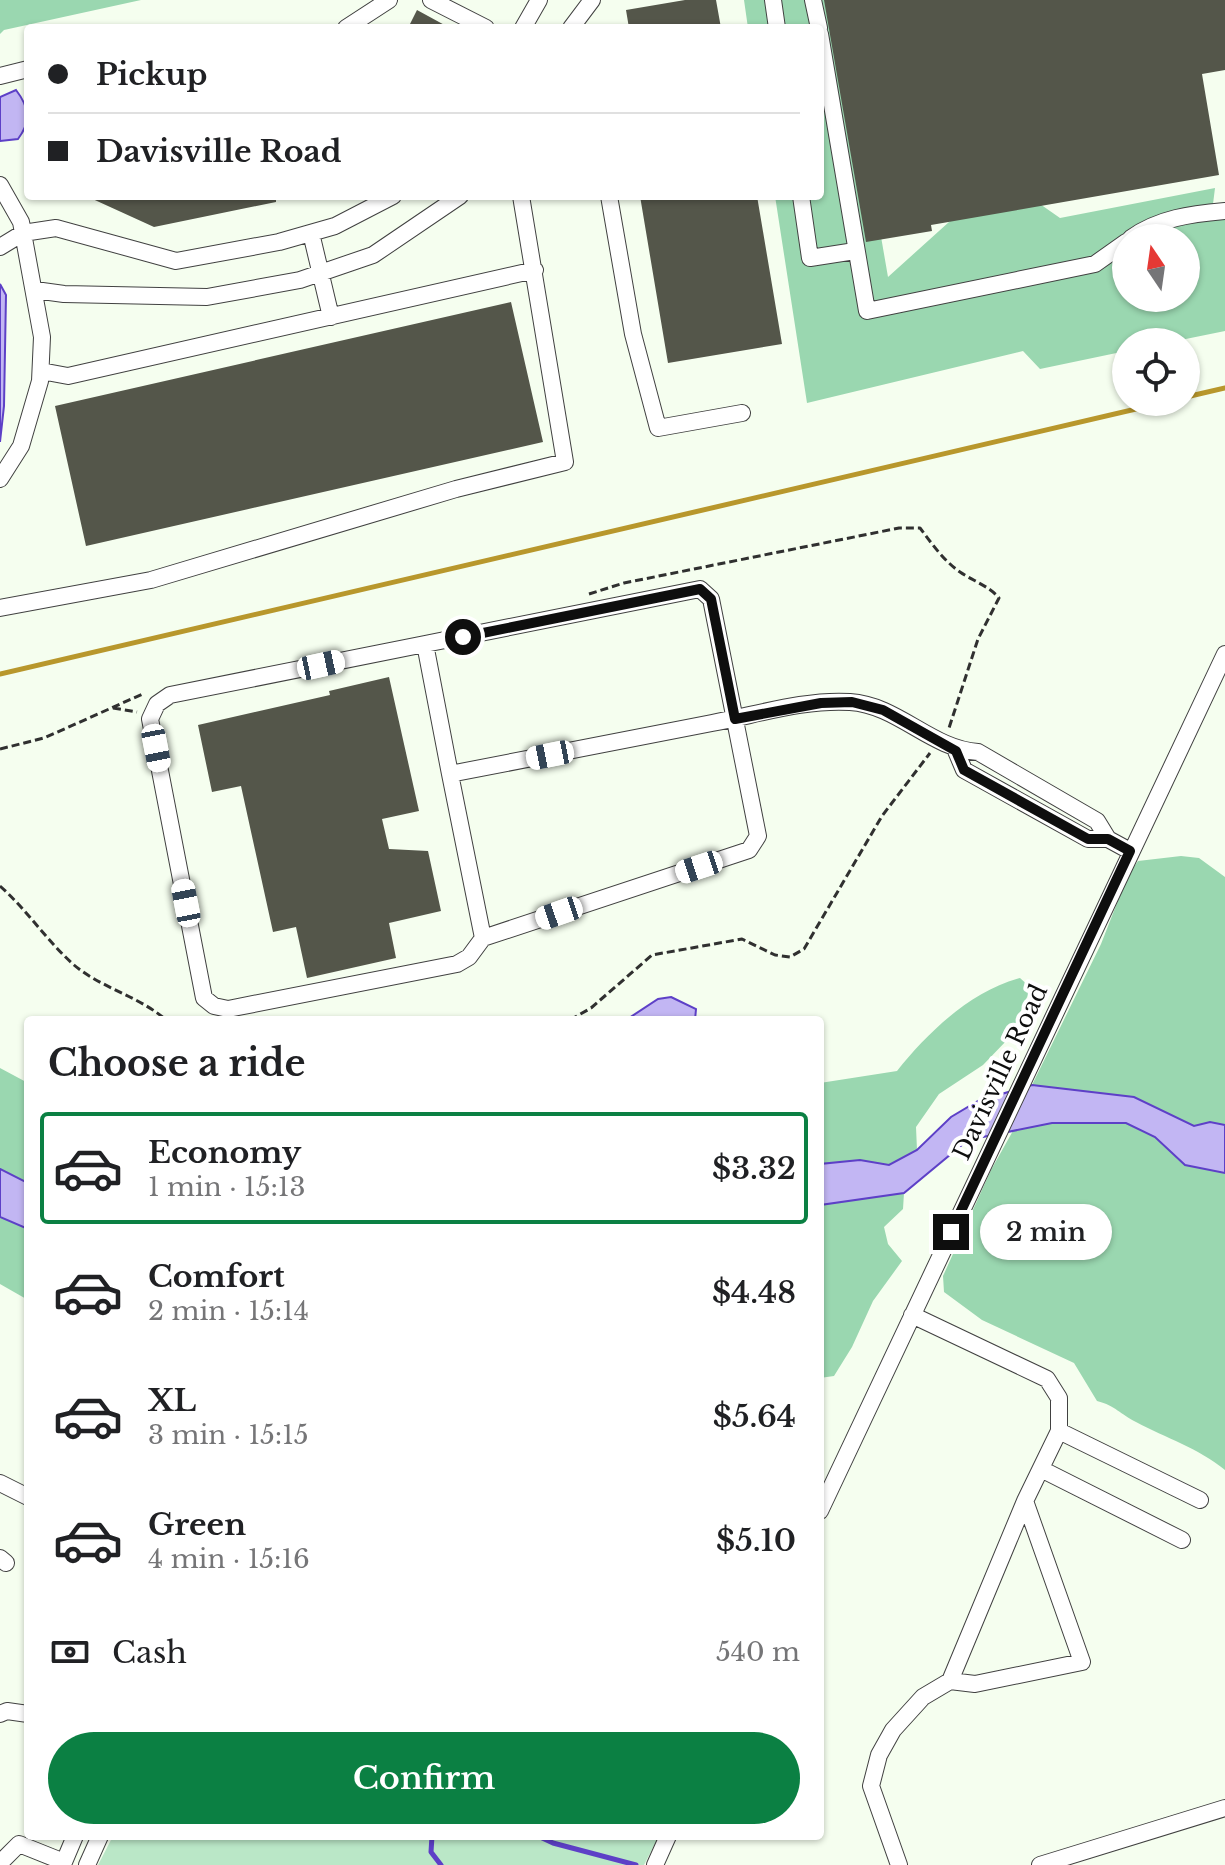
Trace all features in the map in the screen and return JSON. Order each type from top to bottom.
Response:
[{"type":"street","points":[[352,24],[389,0]]},
{"type":"street","points":[[431,0],[478,24]]},
{"type":"street","points":[[525,24],[539,0]]},
{"type":"street","points":[[574,24],[592,0]]},
{"type":"street","points":[[773,0],[776,24]]},
{"type":"street","points":[[813,0],[818,24]]},
{"type":"street","points":[[824,59],[867,311],[1095,264],[1112,252]]},
{"type":"street","points":[[0,76],[24,70]]},
{"type":"street","points":[[0,185],[21,222],[42,337],[41,371],[21,446],[0,479]]},
{"type":"street","points":[[0,247],[23,233],[56,228],[176,261],[311,233],[335,226],[385,200]]},
{"type":"street","points":[[35,290],[64,294],[207,297],[300,280],[373,255],[454,200]]},
{"type":"street","points":[[0,608],[151,580],[456,489],[565,462],[522,200]]},
{"type":"street","points":[[610,200],[633,334],[658,428],[742,413]]},
{"type":"street","points":[[802,200],[810,258],[855,251]]},
{"type":"street","points":[[1157,224],[1184,215],[1225,211]]},
{"type":"street","points":[[311,233],[331,317]]},
{"type":"street","points":[[41,371],[68,376],[535,270]]},
{"type":"street","points":[[700,589],[711,599],[758,836],[749,850],[483,938],[469,957],[457,964],[228,1009],[214,1006],[204,998],[150,719],[157,704],[170,695],[425,644],[700,589]]},
{"type":"street","points":[[425,644],[483,938]]},
{"type":"street","name":"Davisville Road","points":[[824,1502],[1225,654]]},
{"type":"street","points":[[450,774],[821,703],[852,702],[883,710],[956,751],[964,770],[1088,839],[1108,839],[1130,851]]},
{"type":"street","points":[[899,1865],[871,1786],[879,1755],[893,1730],[923,1697],[950,1681],[1025,1501],[1059,1431],[1059,1398],[1047,1379],[912,1315]]},
{"type":"street","points":[[1059,1431],[1200,1500]]},
{"type":"street","points":[[1041,1469],[1182,1540]]},
{"type":"street","points":[[0,1483],[24,1495]]},
{"type":"street","points":[[950,1681],[975,1684],[1082,1662],[1025,1501]]},
{"type":"street","points":[[0,1714],[7,1711],[24,1713]]},
{"type":"street","points":[[1040,1865],[1225,1808]]},
{"type":"street","points":[[0,1863],[19,1844],[63,1864],[73,1840]]},
{"type":"street","points":[[87,1865],[98,1840]]},
{"type":"street","points":[[656,1861],[666,1840]]},
{"type":"path","points":[[113,708],[153,714]]},
{"type":"path","points":[[577,1016],[591,1008],[652,955],[742,939],[775,955],[790,957],[804,949],[882,816],[932,752]]},
{"type":"path","points":[[0,886],[74,964],[101,984],[160,1016]]},
{"type":"green space","points":[[0,0],[141,0],[24,24],[0,34]]},
{"type":"green space","points":[[744,0],[840,0],[888,277],[1000,176],[1060,218],[1215,188],[1212,212],[1225,212],[1225,331],[1200,336],[1200,328],[1112,328],[1112,354],[1040,369],[1023,351],[807,403],[776,200],[824,200],[824,24],[747,24]]},
{"type":"green space","points":[[1181,856],[1199,858],[1225,877],[1225,1125],[1210,1122],[1194,1126],[1134,1097],[1032,1085],[1101,944],[1128,875],[1138,861]]},
{"type":"green space","points":[[1020,978],[1031,988],[1009,1038],[983,1065],[939,1094],[916,1127],[917,1150],[889,1165],[860,1160],[824,1164],[824,1082],[897,1071],[922,1042],[952,1015],[1002,984]]},
{"type":"green space","points":[[0,1068],[24,1081],[24,1181],[0,1169]]},
{"type":"green space","points":[[1052,1123],[1126,1123],[1155,1137],[1185,1165],[1225,1173],[1225,1470],[1193,1449],[1097,1401],[1074,1363],[982,1320],[944,1292],[943,1276],[991,1170],[1014,1129]]},
{"type":"green space","points":[[904,1193],[903,1209],[884,1227],[888,1244],[902,1261],[873,1301],[852,1347],[834,1376],[824,1377],[824,1204]]},
{"type":"green space","points":[[0,1217],[24,1227],[24,1298],[0,1284]]},
{"type":"green space","points":[[111,1840],[657,1840],[644,1865],[98,1865]]},
{"type":"shaded area","points":[[16,90],[24,103],[24,129],[18,139],[0,141],[0,97]]},
{"type":"shaded area","points":[[0,284],[6,295],[4,406],[0,442]]},
{"type":"shaded area","points":[[671,997],[696,1009],[695,1016],[632,1016],[658,999]]},
{"type":"shaded area","points":[[1032,1085],[1134,1097],[1194,1126],[1210,1122],[1225,1125],[1225,1173],[1185,1165],[1155,1137],[1126,1123],[1052,1123],[968,1140],[904,1193],[824,1204],[824,1164],[860,1160],[889,1165],[917,1150],[951,1117],[978,1101]]},
{"type":"shaded area","points":[[0,1169],[24,1181],[24,1227],[0,1217]]},
{"type":"building","points":[[685,0],[716,0],[720,24],[628,24],[626,10]]},
{"type":"building","points":[[824,0],[1225,0],[1225,70],[1202,74],[1219,175],[931,225],[932,231],[866,242]]},
{"type":"building","points":[[417,10],[443,24],[410,24]]},
{"type":"building","points":[[95,200],[276,200],[276,202],[154,227]]},
{"type":"building","points":[[641,200],[758,200],[782,344],[668,363]]},
{"type":"building","points":[[511,302],[543,442],[86,546],[55,406]]},
{"type":"building","points":[[389,677],[419,811],[382,819],[389,849],[428,851],[441,911],[389,923],[396,958],[307,978],[296,927],[273,932],[241,786],[212,792],[198,725],[330,695],[329,691]]},
{"type":"waterway","points":[[432,1840],[431,1852],[441,1865]]},
{"type":"waterway","points":[[547,1840],[636,1865]]},
{"type":"railway","points":[[1200,394],[1225,388]]},
{"type":"railway","points":[[0,674],[1112,415]]},
{"type":"route","points":[[463,637],[700,589],[711,599],[735,719],[821,703],[852,702],[883,710],[956,751],[964,770],[1088,839],[1108,839],[1130,851],[951,1232]]}]
